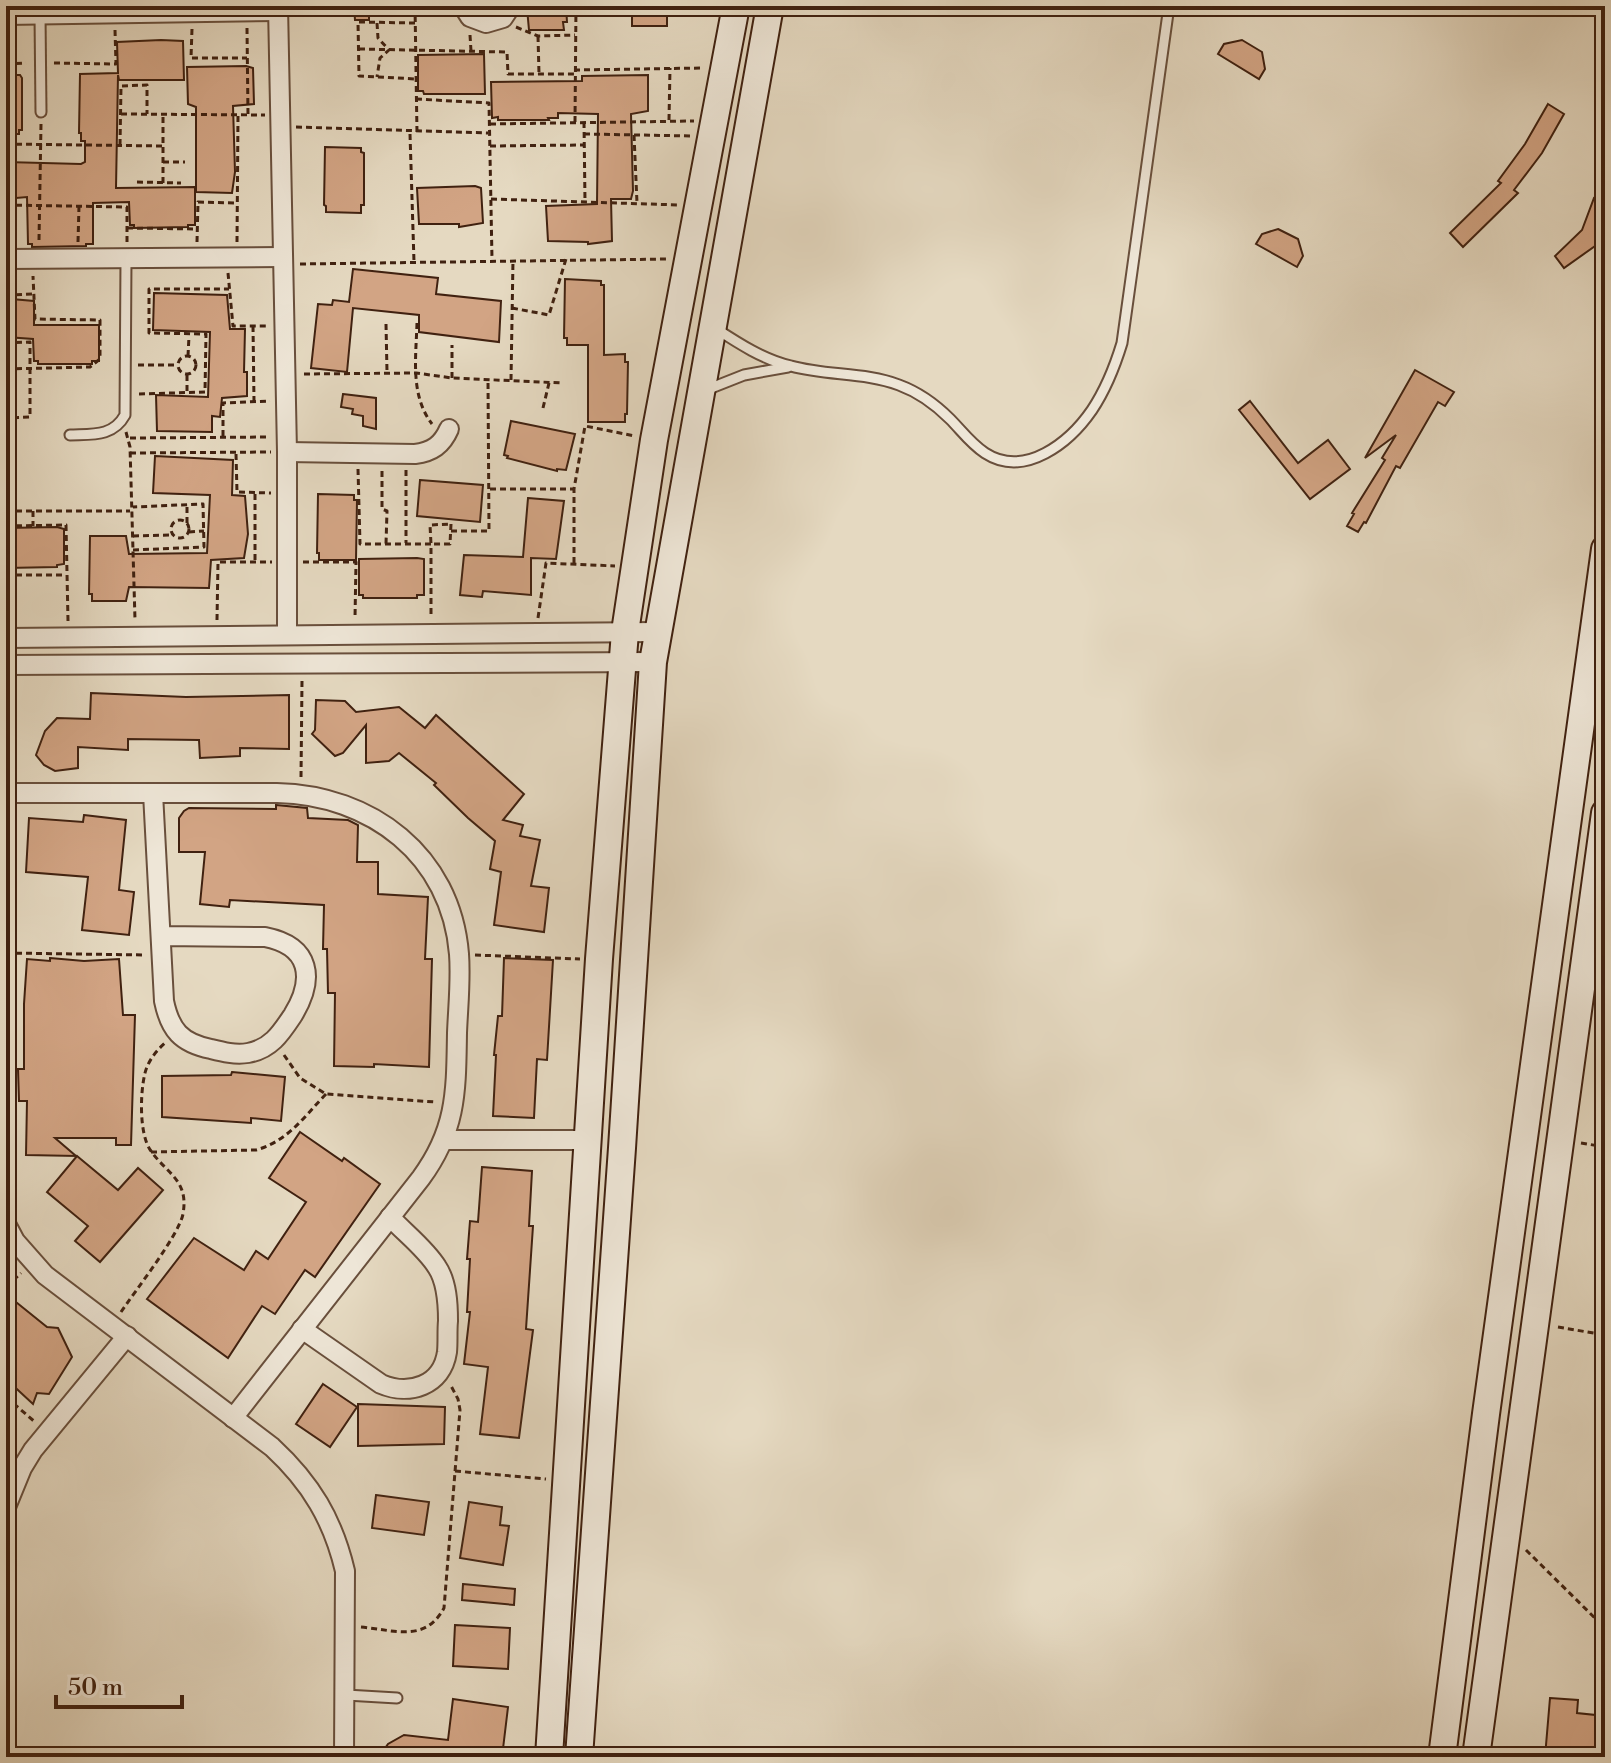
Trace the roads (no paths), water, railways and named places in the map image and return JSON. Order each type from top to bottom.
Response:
[{"type":"street","points":[[463,6],[470,17],[478,22],[495,22],[507,12]]},
{"type":"street","points":[[549,1757],[599,959],[625,632],[654,440],[736,6]]},
{"type":"street","points":[[579,1757],[653,662],[770,6]]},
{"type":"street","points":[[32,12],[192,13],[278,9],[287,635]]},
{"type":"street","points":[[6,259],[283,260]]},
{"type":"street","points":[[286,444],[357,453],[406,454],[432,450],[447,433]]},
{"type":"street","points":[[1442,1757],[1605,549]]},
{"type":"street","points":[[6,638],[657,632]]},
{"type":"street","points":[[6,665],[303,661],[653,662]]},
{"type":"street","points":[[6,793],[301,793],[332,799],[361,810],[388,826],[411,847],[431,872],[446,899],[459,955],[455,1103],[445,1140],[434,1160],[233,1418]]},
{"type":"street","points":[[153,793],[161,946],[166,1010],[168,1020],[179,1036],[196,1046],[228,1053],[246,1054],[263,1048],[279,1037],[306,990],[304,963],[295,949],[281,940],[265,937],[161,946]]},
{"type":"street","points":[[1476,1757],[1605,813]]},
{"type":"street","points":[[445,1140],[587,1140]]},
{"type":"street","points":[[302,1329],[381,1384],[393,1389],[418,1388],[439,1373],[447,1353],[446,1290],[438,1267],[390,1217]]},
{"type":"street","points":[[6,1224],[32,1262],[294,1467],[312,1490],[327,1515],[345,1571],[344,1757]]},
{"type":"street","points":[[6,1507],[22,1468],[120,1330]]},
{"type":"street","points":[[1492,1371],[1509,1380],[1527,1375]]},
{"type":"street","points":[[1486,1414],[1495,1409],[1504,1409],[1513,1411],[1521,1418]]},
{"type":"lane","points":[[712,327],[750,349],[791,366],[874,378],[901,386],[926,399],[976,446],[1001,461],[1030,461],[1044,455],[1076,429],[1092,411],[1105,389],[1122,343],[1169,6]]},
{"type":"lane","points":[[32,12],[41,63],[41,112]]},
{"type":"lane","points":[[70,435],[103,433],[116,427],[126,407],[126,259]]},
{"type":"lane","points":[[700,393],[744,375],[791,366]]},
{"type":"lane","points":[[346,1695],[397,1698]]}]
